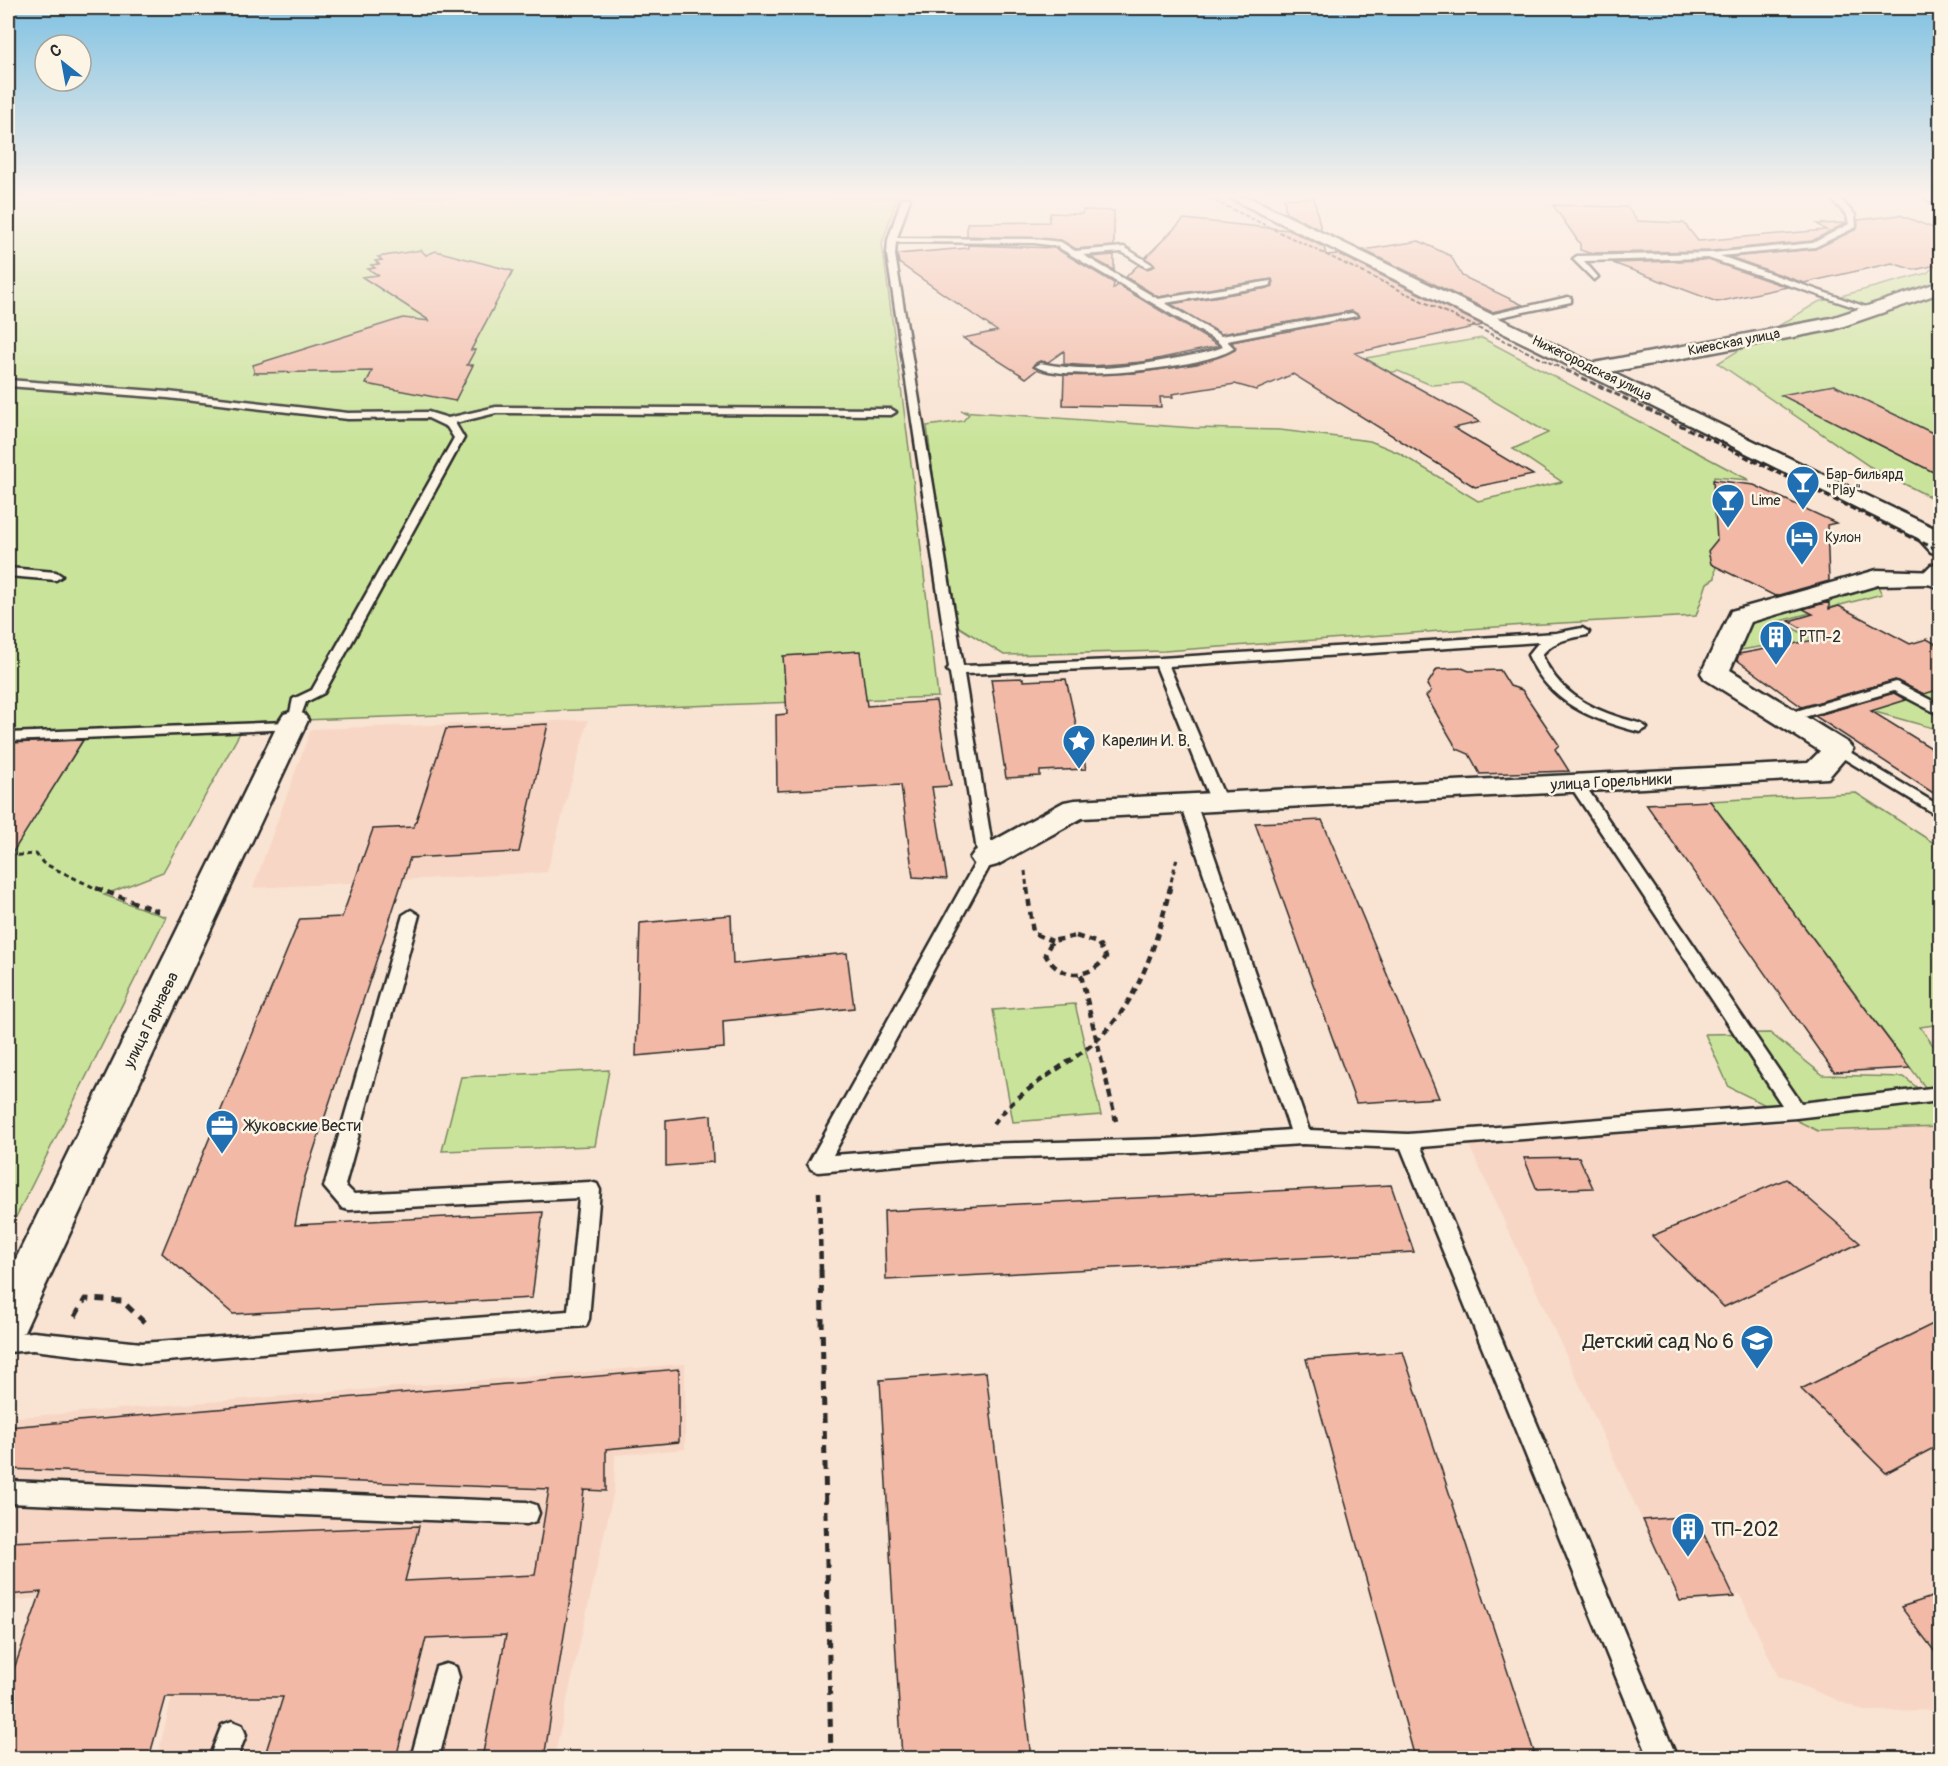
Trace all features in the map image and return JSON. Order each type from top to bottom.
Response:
[{"type":"street","name":"Нижегородская улица","points":[[1410,280],[1926,533],[1941,547]]},
{"type":"street","name":"Киевская улица","points":[[1594,369],[1835,323],[1941,287]]},
{"type":"street","points":[[1838,749],[1715,673],[1740,617],[1877,578],[1938,576]]},
{"type":"street","name":"улица Гарнаева","points":[[8,1319],[293,723]]},
{"type":"street","name":"улица Горельники","points":[[986,858],[1075,809],[1817,772],[1838,749]]},
{"type":"lane","points":[[818,1164],[986,858],[954,670],[895,280]]},
{"type":"lane","points":[[1040,366],[1077,374],[1110,372],[1217,353],[1229,348],[1220,339],[1122,280]]},
{"type":"lane","points":[[1782,280],[1869,311]]},
{"type":"lane","points":[[1157,302],[1268,283]]},
{"type":"lane","points":[[1486,317],[1568,300]]},
{"type":"lane","points":[[1220,339],[1352,316]]},
{"type":"lane","points":[[8,383],[168,395],[348,416],[428,415],[448,422],[456,428],[459,438],[317,693],[300,699],[293,723],[8,737]]},
{"type":"lane","points":[[448,422],[475,413],[496,410],[891,412]]},
{"type":"lane","points":[[8,572],[56,576]]},
{"type":"lane","points":[[954,670],[1161,662],[1556,637],[1582,632]]},
{"type":"lane","points":[[1556,637],[1544,644],[1535,655],[1539,668],[1550,684],[1577,705],[1608,720],[1640,728]]},
{"type":"lane","points":[[1161,662],[1219,802]]},
{"type":"lane","points":[[1787,718],[1896,686],[1941,711]]},
{"type":"lane","points":[[1838,749],[1941,812]]},
{"type":"lane","points":[[1577,784],[1796,1111]]},
{"type":"lane","points":[[1189,805],[1302,1137]]},
{"type":"lane","points":[[8,1343],[33,1341],[142,1353],[578,1320],[590,1190],[349,1202],[334,1187],[411,915]]},
{"type":"lane","points":[[818,1164],[978,1151],[1122,1145],[1167,1146],[1302,1137],[1408,1141],[1796,1111],[1941,1094]]},
{"type":"lane","points":[[1408,1141],[1663,1758]]},
{"type":"lane","points":[[8,1492],[527,1513]]},
{"type":"lane","points":[[425,1758],[446,1677]]},
{"type":"path","points":[[978,1151],[1009,1101],[1033,1082],[1098,1040],[1118,1015],[1143,973],[1161,922],[1189,805]]},
{"type":"path","points":[[1020,839],[1033,933],[1052,941],[1072,935],[1083,936],[1100,944],[1105,951],[1103,964],[1090,973],[1081,975],[1070,975],[1052,967],[1045,954],[1052,941]]},
{"type":"path","points":[[8,856],[36,854],[43,863],[106,893],[170,916]]},
{"type":"path","points":[[1081,975],[1122,1145]]},
{"type":"path","points":[[818,1164],[831,1758]]},
{"type":"shaded area","points":[[588,720],[547,872],[253,888],[311,729]]},
{"type":"shaded area","name":"Детский сад № 6","points":[[1940,1112],[1940,1710],[1864,1711],[1778,1676],[1740,1595],[1680,1602],[1469,1145]]},
{"type":"shaded area","points":[[685,1364],[685,1449],[615,1455],[614,1490],[554,1758],[157,1758],[201,1582],[8,1601],[8,1418]]},
{"type":"green space","points":[[8,280],[887,280],[938,697],[246,722],[163,872],[104,895],[166,917],[8,1233],[8,859],[84,739],[13,742],[8,750]]},
{"type":"green space","points":[[1899,280],[1940,280],[1940,502],[1869,466],[1718,363],[1818,302]]},
{"type":"green space","points":[[1482,338],[1749,480],[1714,477],[1713,494],[1720,495],[1715,578],[1707,583],[1696,616],[1524,625],[1164,651],[1004,655],[951,622],[927,426],[963,421],[969,414],[961,411],[1194,428],[1280,430],[1370,441],[1399,453],[1478,501],[1562,482],[1513,449],[1548,433],[1463,383],[1431,385],[1398,371],[1319,387],[1291,371]]},
{"type":"green space","points":[[1876,583],[1882,594],[1780,621],[1840,654],[1898,671],[1940,692],[1940,730],[1850,705],[1884,698],[1836,680],[1778,644],[1740,650],[1753,621]]},
{"type":"green space","points":[[1856,793],[1940,847],[1940,1024],[1920,1027],[1940,1055],[1940,1094],[1931,1095],[1710,801]]},
{"type":"green space","points":[[1075,1004],[1101,1115],[1013,1122],[993,1010]]},
{"type":"green space","points":[[1770,1033],[1823,1075],[1904,1077],[1931,1099],[1940,1098],[1940,1127],[1818,1131],[1729,1087],[1705,1034]]},
{"type":"green space","points":[[609,1070],[595,1146],[442,1151],[461,1077]]},
{"type":"building","points":[[367,280],[508,280],[471,350],[475,350],[467,365],[473,365],[455,401],[366,384],[372,371],[254,373],[253,365],[403,318],[430,321]]},
{"type":"building","points":[[924,280],[1110,280],[1114,283],[1113,289],[1118,285],[1219,346],[1143,362],[1092,366],[1064,364],[1064,351],[1048,362],[1040,361],[1034,364],[1033,367],[1038,369],[1026,378],[963,338],[997,331]]},
{"type":"building","points":[[1131,280],[1263,280],[1158,297]]},
{"type":"building","points":[[1272,280],[1392,280],[1483,325],[1355,353],[1480,422],[1454,428],[1533,475],[1475,487],[1293,374],[1256,390],[1235,384],[1172,394],[1173,397],[1160,397],[1161,407],[1063,405],[1064,375],[1135,373],[1197,364],[1235,350],[1232,342],[1359,317],[1352,311],[1221,334],[1171,304],[1273,286]]},
{"type":"building","points":[[1426,280],[1471,280],[1523,305],[1492,312]]},
{"type":"building","points":[[1659,280],[1768,280],[1787,287],[1717,302]]},
{"type":"building","points":[[1797,280],[1815,280],[1804,283]]},
{"type":"building","points":[[1834,385],[1941,437],[1941,476],[1781,395]]},
{"type":"building","points":[[1713,480],[1754,485],[1836,523],[1827,525],[1829,581],[1775,596],[1711,564],[1708,551],[1717,540]]},
{"type":"building","points":[[1829,602],[1829,609],[1839,606],[1910,644],[1927,639],[1941,647],[1941,689],[1924,694],[1895,680],[1802,707],[1737,660],[1739,654],[1820,639],[1789,621],[1813,614],[1803,609]]},
{"type":"building","points":[[860,651],[867,706],[936,701],[951,786],[932,787],[947,879],[913,877],[901,785],[777,791],[776,715],[787,714],[783,656]]},
{"type":"building","points":[[1462,668],[1469,671],[1500,670],[1510,686],[1522,690],[1559,745],[1555,749],[1569,771],[1480,774],[1469,754],[1457,749],[1426,696],[1431,691],[1427,685],[1437,669]]},
{"type":"building","points":[[1023,678],[1023,681],[1066,679],[1086,769],[1040,771],[1040,776],[1006,778],[991,679]]},
{"type":"building","points":[[1894,693],[1906,700],[1871,711],[1941,754],[1941,798],[1815,716]]},
{"type":"building","points":[[548,724],[519,852],[410,858],[304,1180],[295,1225],[543,1212],[532,1298],[233,1314],[162,1253],[300,919],[342,917],[373,829],[414,827],[446,729]]},
{"type":"building","points":[[83,740],[8,860],[8,743]]},
{"type":"building","points":[[1710,801],[1910,1068],[1834,1072],[1646,804]]},
{"type":"building","points":[[1322,820],[1439,1098],[1356,1103],[1255,823]]},
{"type":"building","points":[[731,915],[733,964],[847,953],[854,1008],[723,1021],[724,1048],[636,1056],[640,923]]},
{"type":"building","points":[[711,1115],[713,1162],[666,1166],[666,1120]]},
{"type":"building","points":[[1579,1157],[1593,1188],[1537,1190],[1524,1158]]},
{"type":"building","points":[[1786,1179],[1860,1243],[1724,1307],[1652,1236]]},
{"type":"building","points":[[1391,1185],[1414,1252],[886,1280],[884,1211]]},
{"type":"building","points":[[1941,1320],[1941,1444],[1886,1473],[1801,1389]]},
{"type":"building","points":[[1403,1352],[1536,1758],[1415,1758],[1306,1359]]},
{"type":"building","points":[[679,1369],[679,1442],[606,1449],[606,1491],[584,1490],[574,1574],[544,1758],[482,1758],[506,1635],[426,1638],[396,1758],[264,1758],[283,1697],[166,1697],[149,1758],[8,1758],[8,1686],[41,1592],[8,1595],[8,1542],[419,1526],[405,1581],[535,1575],[549,1489],[8,1469],[8,1427]]},
{"type":"building","points":[[986,1372],[1031,1758],[902,1758],[880,1380]]},
{"type":"building","name":"ТП-202","points":[[1695,1516],[1734,1597],[1680,1601],[1643,1520]]},
{"type":"building","points":[[1941,1594],[1941,1660],[1901,1607]]},
{"type":"railway","points":[[1380,280],[1569,372]]},
{"type":"railway","points":[[1566,370],[1940,551]]},
{"type":"place","name":"Бар-бильярд \"Play\"","points":[[1803,511]]},
{"type":"place","name":"Lime","points":[[1728,529]]},
{"type":"place","name":"Кулон","points":[[1802,566]]},
{"type":"place","name":"РТП-2","points":[[1776,666]]},
{"type":"place","name":"Карелин И. В.","points":[[1079,770]]},
{"type":"place","name":"Жуковские Вести","points":[[222,1155]]},
{"type":"place","name":"Детский сад № 6","points":[[1757,1370]]},
{"type":"place","name":"ТП-202","points":[[1688,1558]]}]
